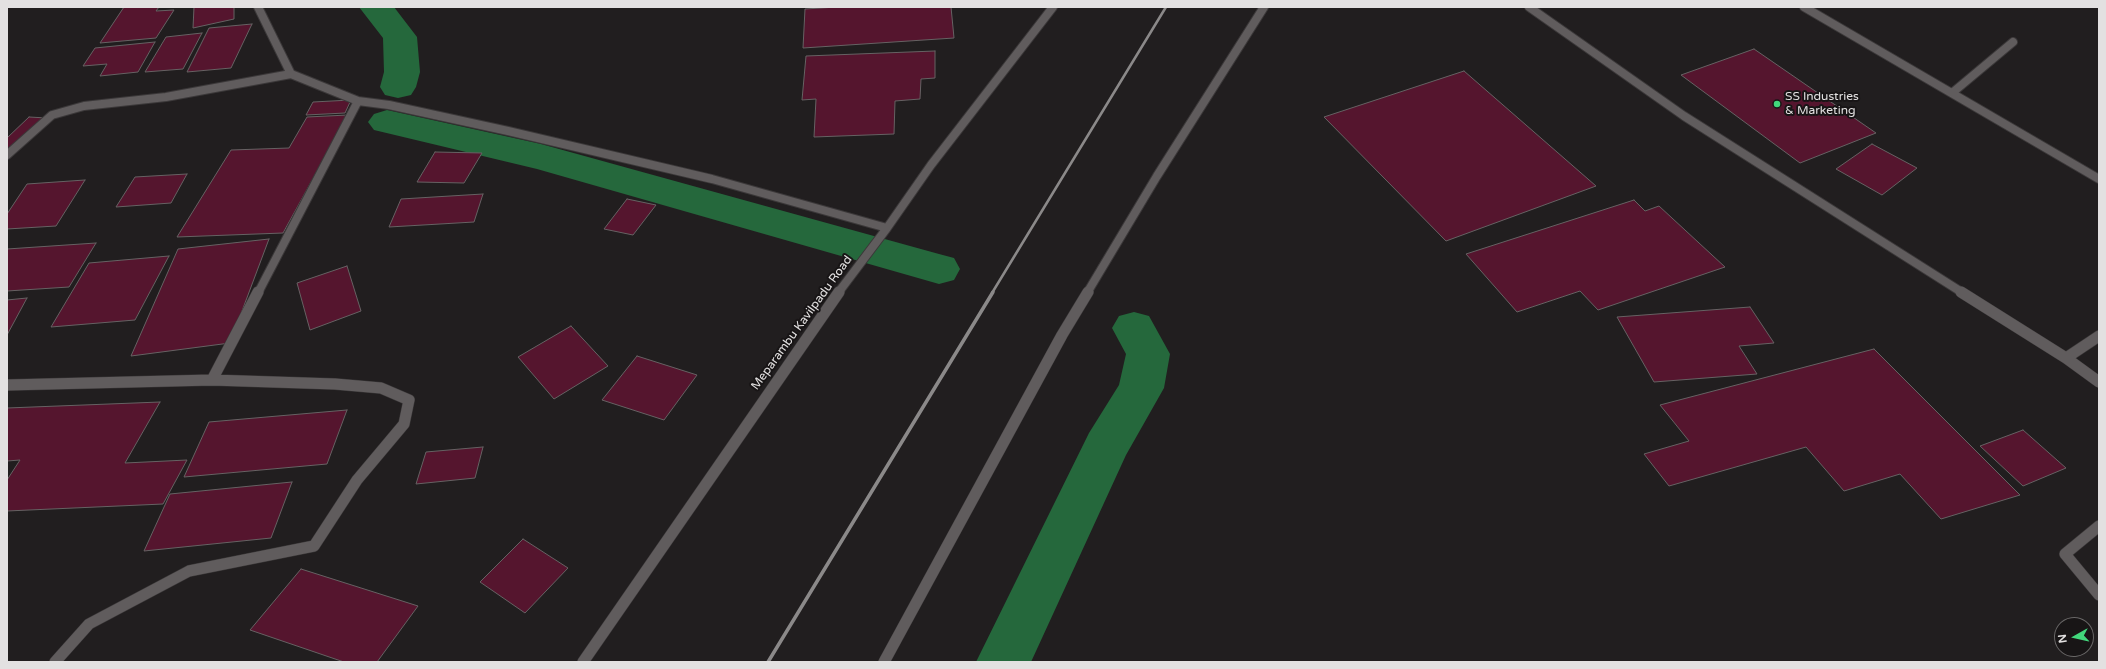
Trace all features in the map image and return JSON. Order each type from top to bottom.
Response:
[{"type":"street","points":[[258,7],[265,24],[291,74]]},
{"type":"street","name":"Meparambu Kavilpadu Road","points":[[583,662],[821,315],[887,228],[931,165],[1053,7]]},
{"type":"street","points":[[884,662],[1062,335],[1157,176],[1264,7]]},
{"type":"street","points":[[1529,7],[1684,116],[2066,358],[2099,382]]},
{"type":"street","points":[[1804,7],[2099,179]]},
{"type":"street","points":[[1952,93],[2013,42]]},
{"type":"street","points":[[7,155],[52,115],[84,106],[166,97],[291,74],[358,101],[389,105],[712,179],[887,228]]},
{"type":"street","points":[[212,380],[358,101]]},
{"type":"street","points":[[2066,358],[2099,336]]},
{"type":"street","points":[[7,385],[212,380],[335,384],[381,388],[409,400],[404,424],[358,480],[314,546],[189,571],[89,624],[55,662]]},
{"type":"street","points":[[2099,526],[2065,554],[2099,595]]},
{"type":"building","points":[[124,7],[159,7],[156,11],[174,10],[156,38],[100,43]]},
{"type":"building","points":[[194,7],[234,7],[234,19],[193,28]]},
{"type":"building","points":[[837,7],[951,7],[954,38],[803,48],[805,9]]},
{"type":"building","points":[[252,24],[231,68],[187,72],[209,28]]},
{"type":"building","points":[[202,33],[183,69],[145,72],[166,37]]},
{"type":"building","points":[[155,42],[138,72],[100,76],[107,64],[83,66],[95,48]]},
{"type":"building","name":"SS Industries & Marketing","points":[[1754,49],[1876,133],[1800,163],[1681,75]]},
{"type":"building","points":[[935,51],[935,78],[921,79],[920,99],[895,101],[894,134],[814,137],[816,99],[802,100],[806,56]]},
{"type":"building","points":[[1464,71],[1596,186],[1446,241],[1324,117]]},
{"type":"building","points":[[351,100],[345,113],[306,115],[313,102]]},
{"type":"building","points":[[348,115],[283,233],[177,237],[231,150],[289,148],[307,117]]},
{"type":"building","points":[[29,117],[47,118],[7,155],[7,138]]},
{"type":"building","points":[[1872,144],[1917,168],[1882,195],[1836,169]]},
{"type":"building","points":[[435,152],[482,153],[464,183],[417,182]]},
{"type":"building","points":[[187,174],[171,203],[116,207],[135,177]]},
{"type":"building","points":[[85,180],[56,226],[7,229],[7,214],[27,184]]},
{"type":"building","points":[[483,194],[474,222],[389,227],[401,199]]},
{"type":"building","points":[[627,199],[656,205],[633,235],[604,229]]},
{"type":"building","points":[[1634,200],[1645,211],[1659,206],[1725,267],[1598,310],[1580,291],[1517,312],[1466,254]]},
{"type":"building","points":[[269,239],[230,343],[131,356],[178,249]]},
{"type":"building","points":[[96,243],[69,287],[7,291],[7,249]]},
{"type":"building","points":[[169,256],[135,320],[51,327],[89,263]]},
{"type":"building","points":[[347,266],[361,311],[310,330],[297,283]]},
{"type":"building","points":[[27,298],[7,335],[7,300]]},
{"type":"building","points":[[1750,307],[1774,343],[1739,346],[1757,374],[1654,382],[1617,317]]},
{"type":"building","points":[[571,326],[608,366],[554,399],[518,357]]},
{"type":"building","points":[[1874,349],[2020,495],[1941,519],[1900,474],[1844,491],[1806,447],[1669,486],[1644,454],[1689,441],[1660,405]]},
{"type":"building","points":[[637,356],[697,375],[664,420],[602,400]]},
{"type":"building","points":[[160,402],[125,463],[187,460],[163,504],[7,511],[7,480],[20,460],[7,461],[7,408]]},
{"type":"building","points":[[347,410],[327,464],[184,477],[209,422]]},
{"type":"building","points":[[2023,430],[2066,468],[2023,486],[1980,446]]},
{"type":"building","points":[[483,447],[475,478],[416,484],[426,452]]},
{"type":"building","points":[[292,482],[271,538],[144,551],[170,494]]},
{"type":"building","points":[[523,539],[568,568],[525,613],[480,582]]},
{"type":"building","points":[[301,569],[418,606],[377,662],[344,662],[250,630]]},
{"type":"waterway","points":[[376,7],[400,37],[402,72],[398,87]]},
{"type":"waterway","points":[[387,122],[541,157],[939,269]]},
{"type":"waterway","points":[[1003,662],[1106,447],[1141,388],[1148,354],[1134,328]]},
{"type":"railway","points":[[992,293],[1166,7]]},
{"type":"railway","points":[[768,662],[993,292]]},
{"type":"place","name":"SS Industries & Marketing","points":[[1777,104]]}]
